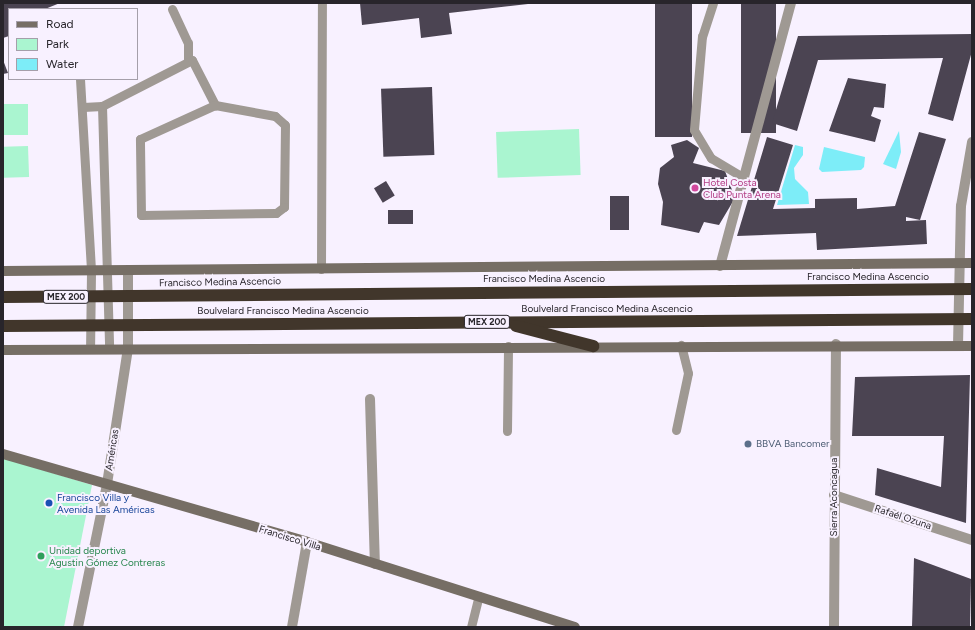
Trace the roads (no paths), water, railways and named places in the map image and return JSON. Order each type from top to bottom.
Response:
[{"type":"highway","name":"Francisco Medina Ascencio","points":[[129,295],[966,289]]},
{"type":"highway","name":"MEX 200","points":[[3,297],[129,295]]},
{"type":"highway","name":"Boulvelard Francisco Medina Ascencio","points":[[3,326],[110,324],[972,319]]},
{"type":"highway","points":[[502,322],[593,346]]},
{"type":"street","points":[[720,266],[791,3]]},
{"type":"street","points":[[958,346],[959,319],[966,289],[960,264],[961,206],[972,142]]},
{"type":"street","points":[[3,272],[972,263]]},
{"type":"street","name":"Américas","points":[[78,627],[107,484],[128,348],[128,272]]},
{"type":"street","points":[[3,350],[109,348],[836,344],[972,346]]},
{"type":"street","name":"Sierra Aconcagua","points":[[834,627],[836,344]]},
{"type":"street","points":[[370,399],[375,564]]},
{"type":"street","name":"Francisco Villa","points":[[3,454],[307,542],[575,627]]},
{"type":"street","name":"Rafaél Ozuna","points":[[834,495],[972,540]]},
{"type":"street","points":[[292,627],[307,542]]},
{"type":"lane","points":[[321,269],[322,3]]},
{"type":"lane","points":[[713,3],[702,36],[694,130],[711,158],[744,178]]},
{"type":"lane","points":[[172,9],[188,43],[188,61]]},
{"type":"lane","points":[[83,107],[102,106],[188,61],[196,62],[214,106]]},
{"type":"lane","points":[[80,80],[83,107],[91,272],[90,349]]},
{"type":"lane","points":[[102,106],[109,271],[109,348]]},
{"type":"lane","points":[[214,106],[275,116],[284,125],[284,207],[276,212],[141,215],[140,139],[214,106]]},
{"type":"lane","points":[[676,430],[688,373],[682,345]]},
{"type":"lane","points":[[507,430],[508,346]]},
{"type":"lane","points":[[471,627],[479,596]]},
{"type":"water","points":[[899,131],[901,152],[896,169],[883,164]]},
{"type":"water","points":[[795,145],[803,147],[803,155],[794,168],[795,179],[808,192],[809,204],[777,205]]},
{"type":"water","points":[[824,147],[865,157],[864,167],[861,170],[822,172],[819,169]]},
{"type":"place","name":"Hotel Costa Club Punta Arena","points":[[695,188]]},
{"type":"place","name":"BBVA Bancomer","points":[[748,444]]},
{"type":"place","name":"Francisco Villa y Avenida Las Américas","points":[[49,503]]},
{"type":"place","name":"Unidad deportiva Agustin Gómez Contreras","points":[[41,556]]}]
